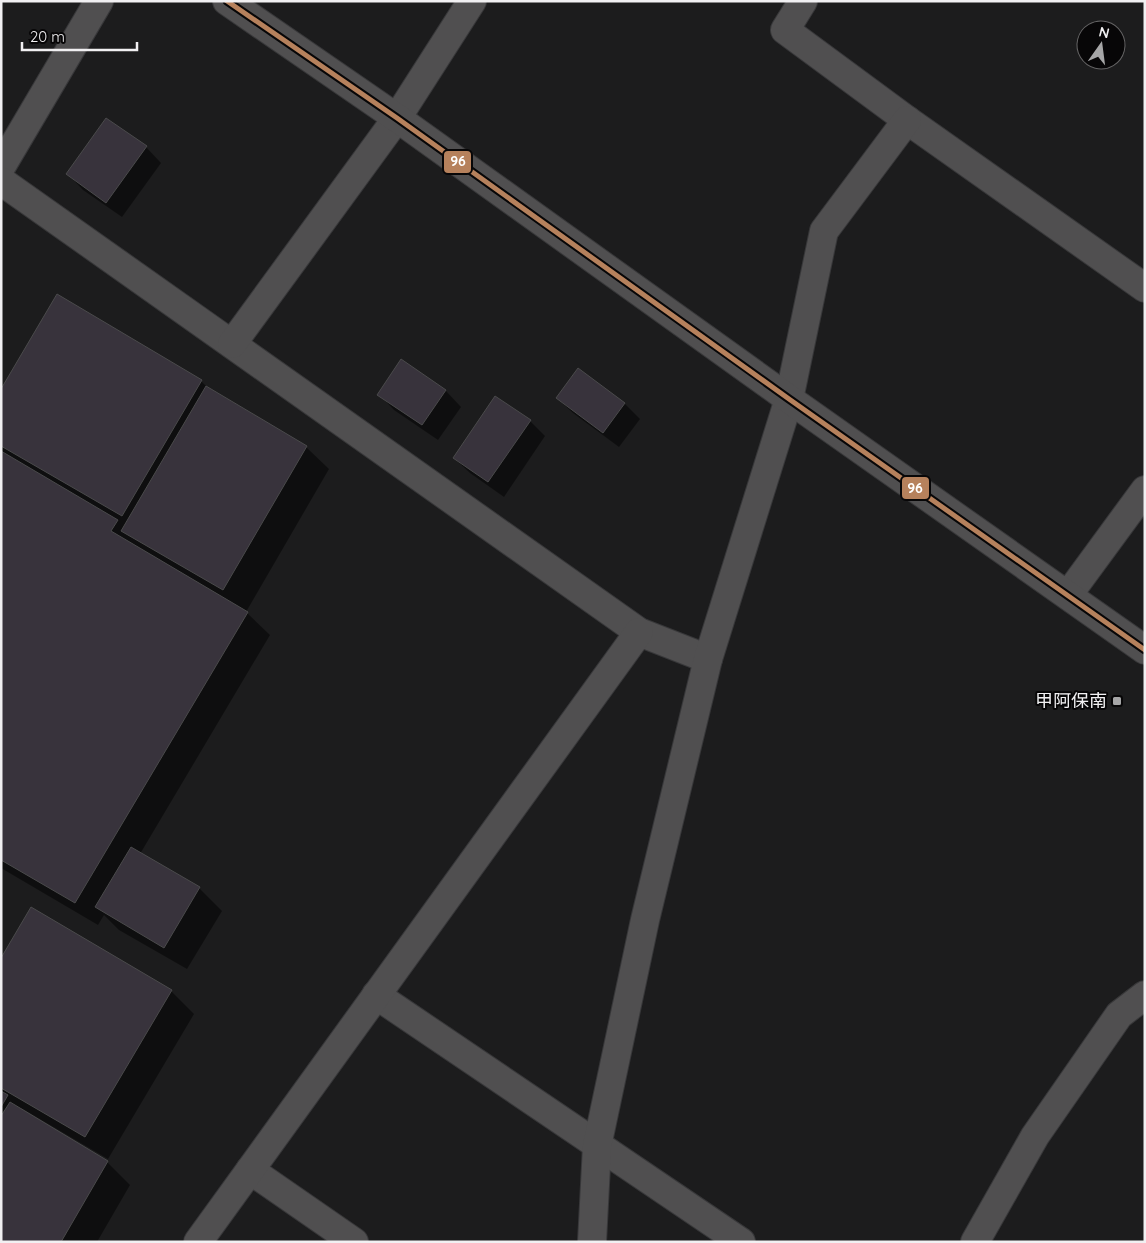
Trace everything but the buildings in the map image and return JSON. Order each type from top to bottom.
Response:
[{"type":"street","points":[[1,167],[99,1]]},
{"type":"street","points":[[227,1],[397,118],[789,399],[1145,650]]},
{"type":"street","points":[[232,344],[397,118],[472,1]]},
{"type":"street","points":[[803,1],[785,30],[907,120],[1145,288]]},
{"type":"street","points":[[592,1242],[597,1146],[645,920],[708,659],[789,399],[824,231],[907,120]]},
{"type":"street","points":[[1,181],[639,632],[708,659]]},
{"type":"street","points":[[1068,595],[1145,490]]},
{"type":"street","points":[[198,1242],[639,632]]},
{"type":"street","points":[[376,995],[741,1242]]},
{"type":"street","points":[[975,1242],[1035,1136],[1119,1015],[1145,995]]},
{"type":"street","points":[[250,1170],[354,1242]]},
{"type":"transit line","name":"96","points":[[227,1],[397,118],[789,399],[1145,650]]},
{"type":"place","name":"甲阿保南","points":[[1117,701]]}]
